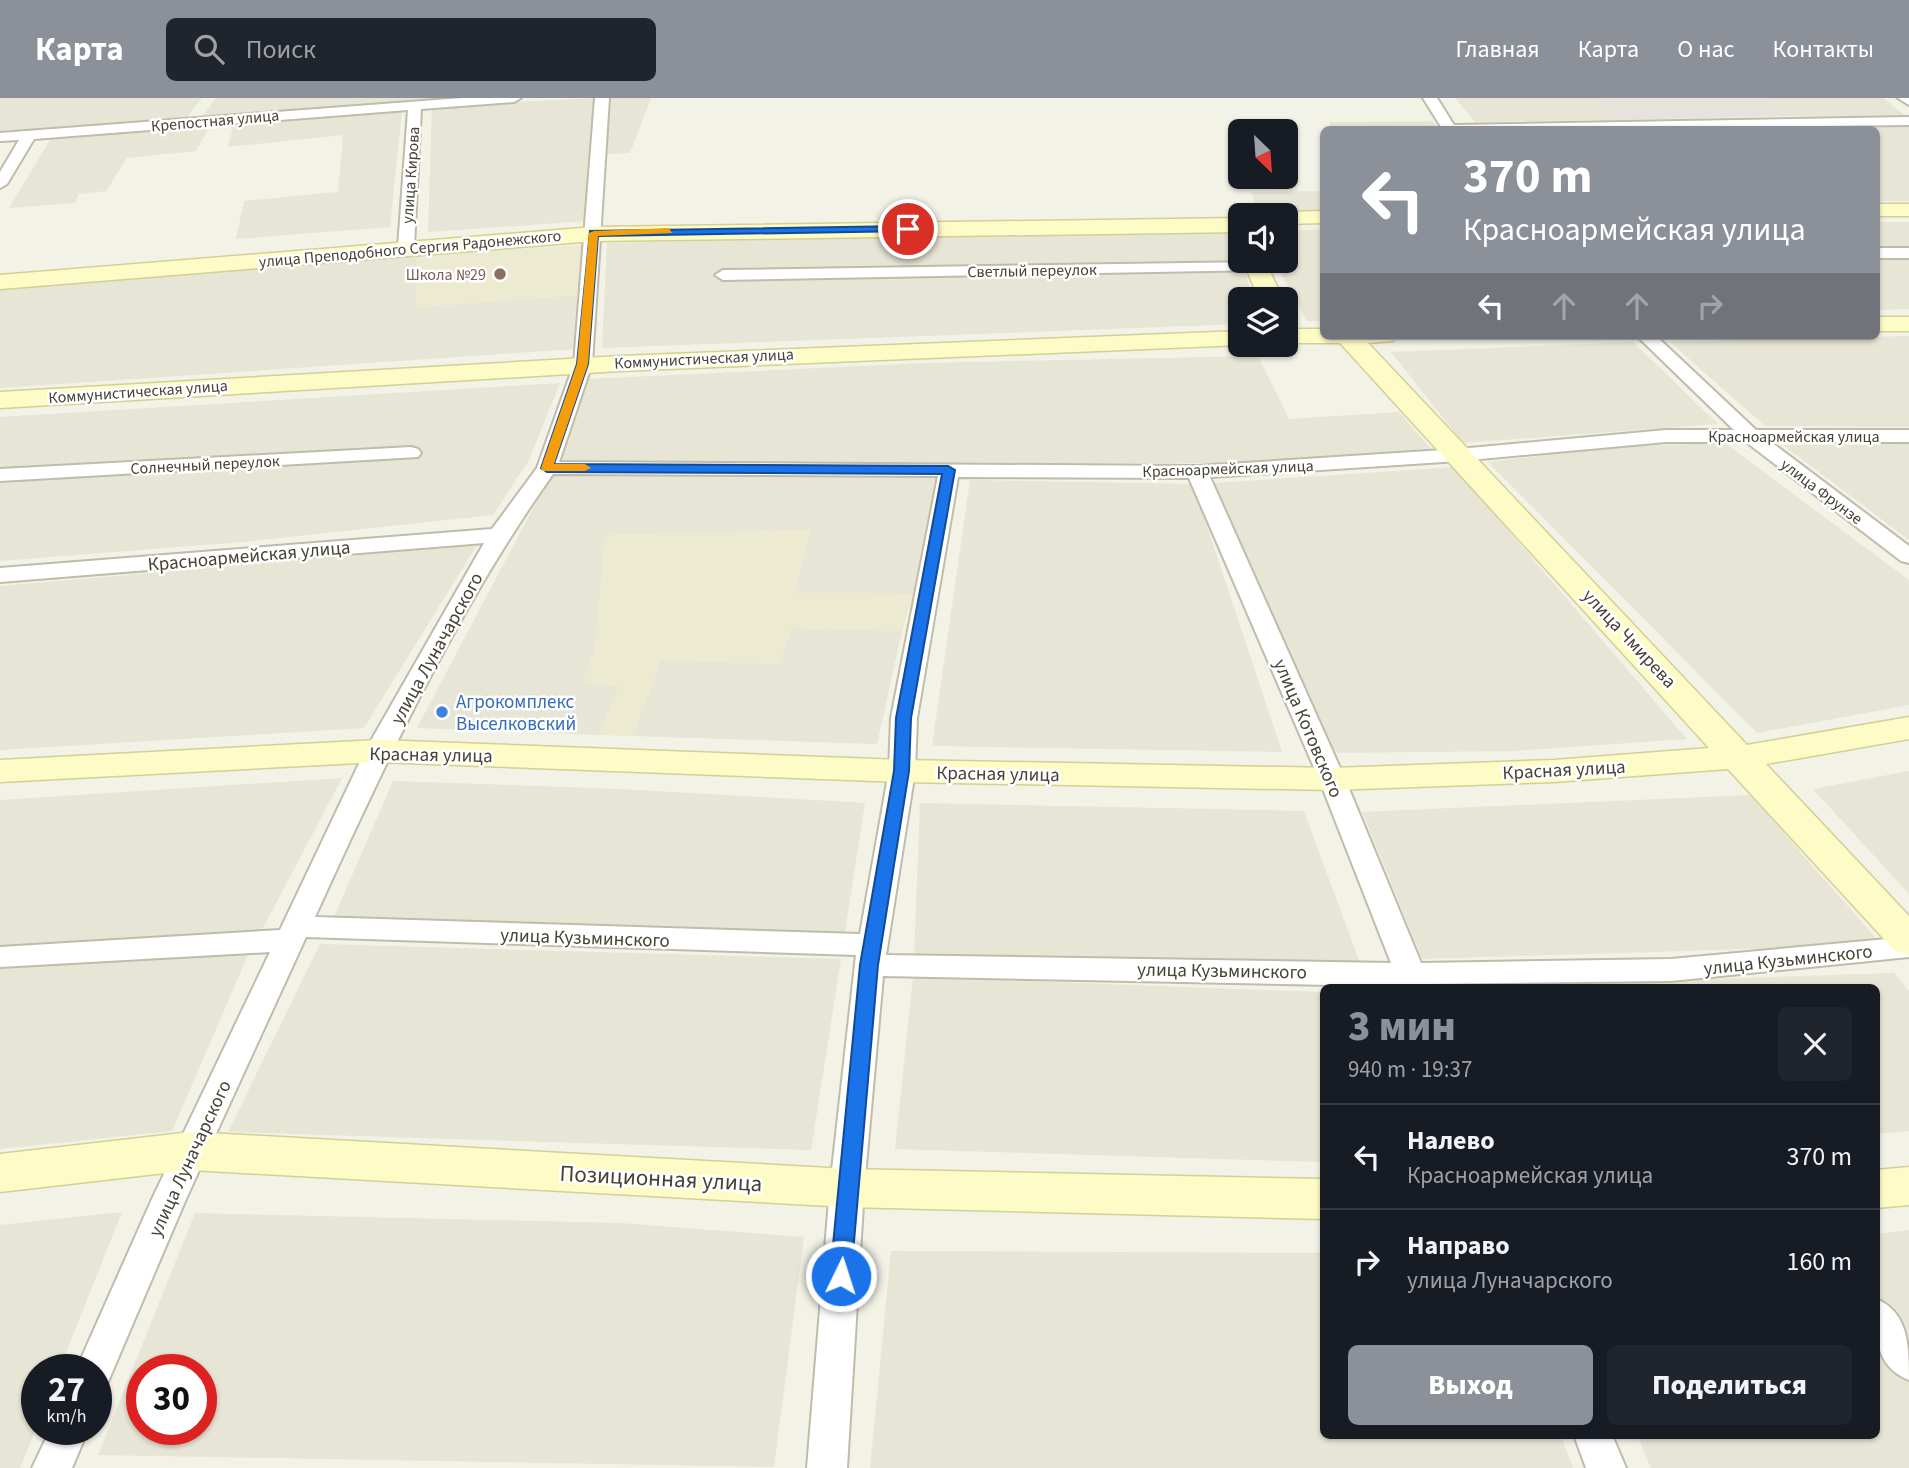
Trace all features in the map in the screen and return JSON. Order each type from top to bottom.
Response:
[{"type":"street","name":"Крепостная улица","points":[[0,137],[514,98]]},
{"type":"street","name":"улица Луначарского","points":[[102,1354],[191,1151],[378,751],[499,535],[547,468],[583,364],[602,98]]},
{"type":"street","points":[[1430,98],[1449,126]]},
{"type":"street","name":"улица Кирова","points":[[406,243],[415,104]]},
{"type":"street","points":[[192,121],[204,106]]},
{"type":"street","points":[[1623,126],[1909,121]]},
{"type":"street","points":[[0,184],[29,135]]},
{"type":"street","points":[[1880,210],[1909,209]]},
{"type":"street","points":[[1298,218],[1320,217]]},
{"type":"street","points":[[1880,218],[1909,218]]},
{"type":"street","name":"улица Преподобного Сергия Радонежского","points":[[0,275],[594,230],[1228,224]]},
{"type":"street","points":[[1298,224],[1320,224]]},
{"type":"street","name":"улица Преподобного Сергия Радонежского","points":[[0,282],[406,243]]},
{"type":"street","points":[[1880,253],[1909,253]]},
{"type":"street","name":"Светлый переулок","points":[[723,275],[1228,265]]},
{"type":"street","points":[[1880,324],[1909,324]]},
{"type":"street","points":[[1298,336],[1320,337]]},
{"type":"street","name":"Коммунистическая улица","points":[[0,400],[583,364],[990,345],[1228,338]]},
{"type":"street","name":"улица Чмирева","points":[[1351,340],[1741,757],[1909,941]]},
{"type":"street","name":"улица Фрунзе","points":[[1650,340],[1752,438],[1909,556]]},
{"type":"street","name":"Красноармейская улица","points":[[547,468],[1197,472],[1459,455],[1666,436],[1909,436]]},
{"type":"street","name":"Солнечный переулок","points":[[0,475],[411,453]]},
{"type":"street","points":[[827,1468],[847,1188],[871,955],[902,771],[904,718],[948,470]]},
{"type":"street","name":"улица Котовского","points":[[1197,472],[1332,779],[1414,980]]},
{"type":"street","name":"Красноармейская улица","points":[[0,575],[499,535]]},
{"type":"street","name":"Красная улица","points":[[0,771],[378,751],[902,771],[1332,779],[1554,771],[1741,757],[1909,728]]},
{"type":"street","name":"улица Кузьминского","points":[[0,957],[294,934],[871,955],[1414,980],[1671,970],[1909,947]]},
{"type":"street","name":"Позиционная улица","points":[[0,1173],[191,1151],[847,1188],[1320,1199]]},
{"type":"street","points":[[1880,1189],[1909,1186]]},
{"type":"street","points":[[1880,1321],[1909,1363]]},
{"type":"street","points":[[1595,1439],[1606,1468]]},
{"type":"street","points":[[52,1468],[62,1445]]},
{"type":"shaded area","points":[[0,98],[202,98],[187,117],[0,133]]},
{"type":"shaded area","points":[[216,98],[462,98],[203,116]]},
{"type":"shaded area","points":[[596,98],[586,221],[428,232],[432,106]]},
{"type":"shaded area","points":[[610,98],[651,98],[630,153],[605,154]]},
{"type":"shaded area","points":[[1455,98],[1595,98],[1618,120],[1475,122]]},
{"type":"shaded area","points":[[1595,98],[1766,98],[1787,116],[1618,120]]},
{"type":"shaded area","points":[[1766,98],[1883,98],[1907,117],[1787,116]]},
{"type":"shaded area","points":[[402,110],[390,227],[236,239],[244,201],[338,192],[343,135],[228,147],[234,123],[210,125],[196,151],[127,158],[106,191],[79,194],[75,203],[9,208],[53,135]]},
{"type":"shaded area","points":[[1432,121],[1436,126],[1331,126],[1329,122]]},
{"type":"shaded area","points":[[1880,126],[1909,126],[1909,201],[1880,201]]},
{"type":"shaded area","points":[[1320,191],[1320,210],[1298,210],[1298,203],[1255,203],[1251,192]]},
{"type":"shaded area","points":[[1880,222],[1909,222],[1909,249],[1880,250]]},
{"type":"shaded area","points":[[1298,230],[1320,230],[1320,321],[1307,321],[1298,305],[1298,287],[1288,287],[1281,273],[1298,273]]},
{"type":"shaded area","points":[[1228,231],[1228,264],[718,273],[717,277],[1228,269],[1228,273],[1245,273],[1250,287],[1228,287],[1228,324],[602,348],[607,243]]},
{"type":"shaded area","name":"Школа №29","points":[[587,245],[581,295],[416,307],[416,254]]},
{"type":"shaded area","points":[[416,254],[417,307],[581,295],[575,349],[0,388],[0,289]]},
{"type":"shaded area","points":[[1880,256],[1909,256],[1909,309],[1880,310]]},
{"type":"shaded area","points":[[1909,336],[1909,427],[1765,426],[1670,342],[1880,340],[1880,337]]},
{"type":"shaded area","points":[[1633,342],[1718,424],[1463,443],[1391,352]]},
{"type":"shaded area","points":[[1258,357],[1289,419],[1399,412],[1432,450],[1229,463],[559,464],[587,379],[926,363]]},
{"type":"shaded area","points":[[560,383],[529,460],[493,515],[242,542],[0,561],[0,481],[416,457],[421,449],[0,469],[0,417]]},
{"type":"shaded area","points":[[1725,443],[1909,580],[1909,705],[1757,733],[1488,462],[1626,446]]},
{"type":"shaded area","points":[[1909,444],[1909,540],[1783,445]]},
{"type":"shaded area","points":[[1454,467],[1687,739],[1515,751],[1330,753],[1214,483]]},
{"type":"shaded area","points":[[551,474],[937,478],[913,594],[795,593],[811,530],[605,535],[595,651],[582,683],[619,686],[599,735],[417,728]]},
{"type":"shaded area","points":[[970,480],[1193,484],[1282,752],[932,746]]},
{"type":"shaded area","points":[[811,530],[795,593],[913,594],[902,631],[792,628],[779,664],[661,660],[633,736],[599,735],[619,686],[582,683],[595,651],[605,535]]},
{"type":"shaded area","points":[[477,545],[364,728],[0,750],[0,586]]},
{"type":"shaded area","points":[[792,628],[902,631],[877,744],[633,736],[661,660],[779,664]]},
{"type":"shaded area","points":[[1909,771],[1909,894],[1813,789]]},
{"type":"shaded area","points":[[342,778],[261,932],[0,953],[0,800]]},
{"type":"shaded area","points":[[393,781],[620,789],[865,803],[844,938],[334,917]]},
{"type":"shaded area","points":[[1750,795],[1882,945],[1422,959],[1362,812]]},
{"type":"shaded area","points":[[920,803],[1304,811],[1361,966],[914,956]]},
{"type":"shaded area","points":[[320,944],[841,959],[811,1150],[228,1132]]},
{"type":"shaded area","points":[[251,948],[172,1131],[0,1149],[0,966]]},
{"type":"shaded area","points":[[1894,973],[1909,991],[1909,1131],[1880,1134],[1880,984],[1559,984]]},
{"type":"shaded area","points":[[913,977],[1320,992],[1320,1162],[895,1149]]},
{"type":"shaded area","points":[[122,1212],[65,1354],[21,1354],[21,1445],[29,1445],[20,1468],[0,1468],[0,1225]]},
{"type":"shaded area","points":[[195,1213],[620,1223],[804,1237],[774,1467],[98,1455],[102,1445],[112,1445],[112,1420],[126,1385],[126,1445],[217,1445],[217,1354],[138,1354]]},
{"type":"shaded area","points":[[1909,1230],[1909,1343],[1880,1302],[1880,1234]]},
{"type":"shaded area","points":[[891,1251],[1320,1253],[1320,1439],[1562,1439],[1573,1468],[870,1468]]},
{"type":"shaded area","points":[[1880,1333],[1909,1375],[1909,1468],[1651,1468],[1639,1439],[1880,1439]]},
{"type":"slow traffic","points":[[585,468],[547,468],[583,364],[594,233],[669,231]]},
{"type":"place","name":"Школа №29","points":[[500,274]]},
{"type":"place","name":"Агрокомплекс Выселковский","points":[[442,712]]},
{"type":"route","points":[[841,1276],[869,965],[902,771],[904,718],[948,470],[547,468],[583,364],[594,233],[908,229]]}]
